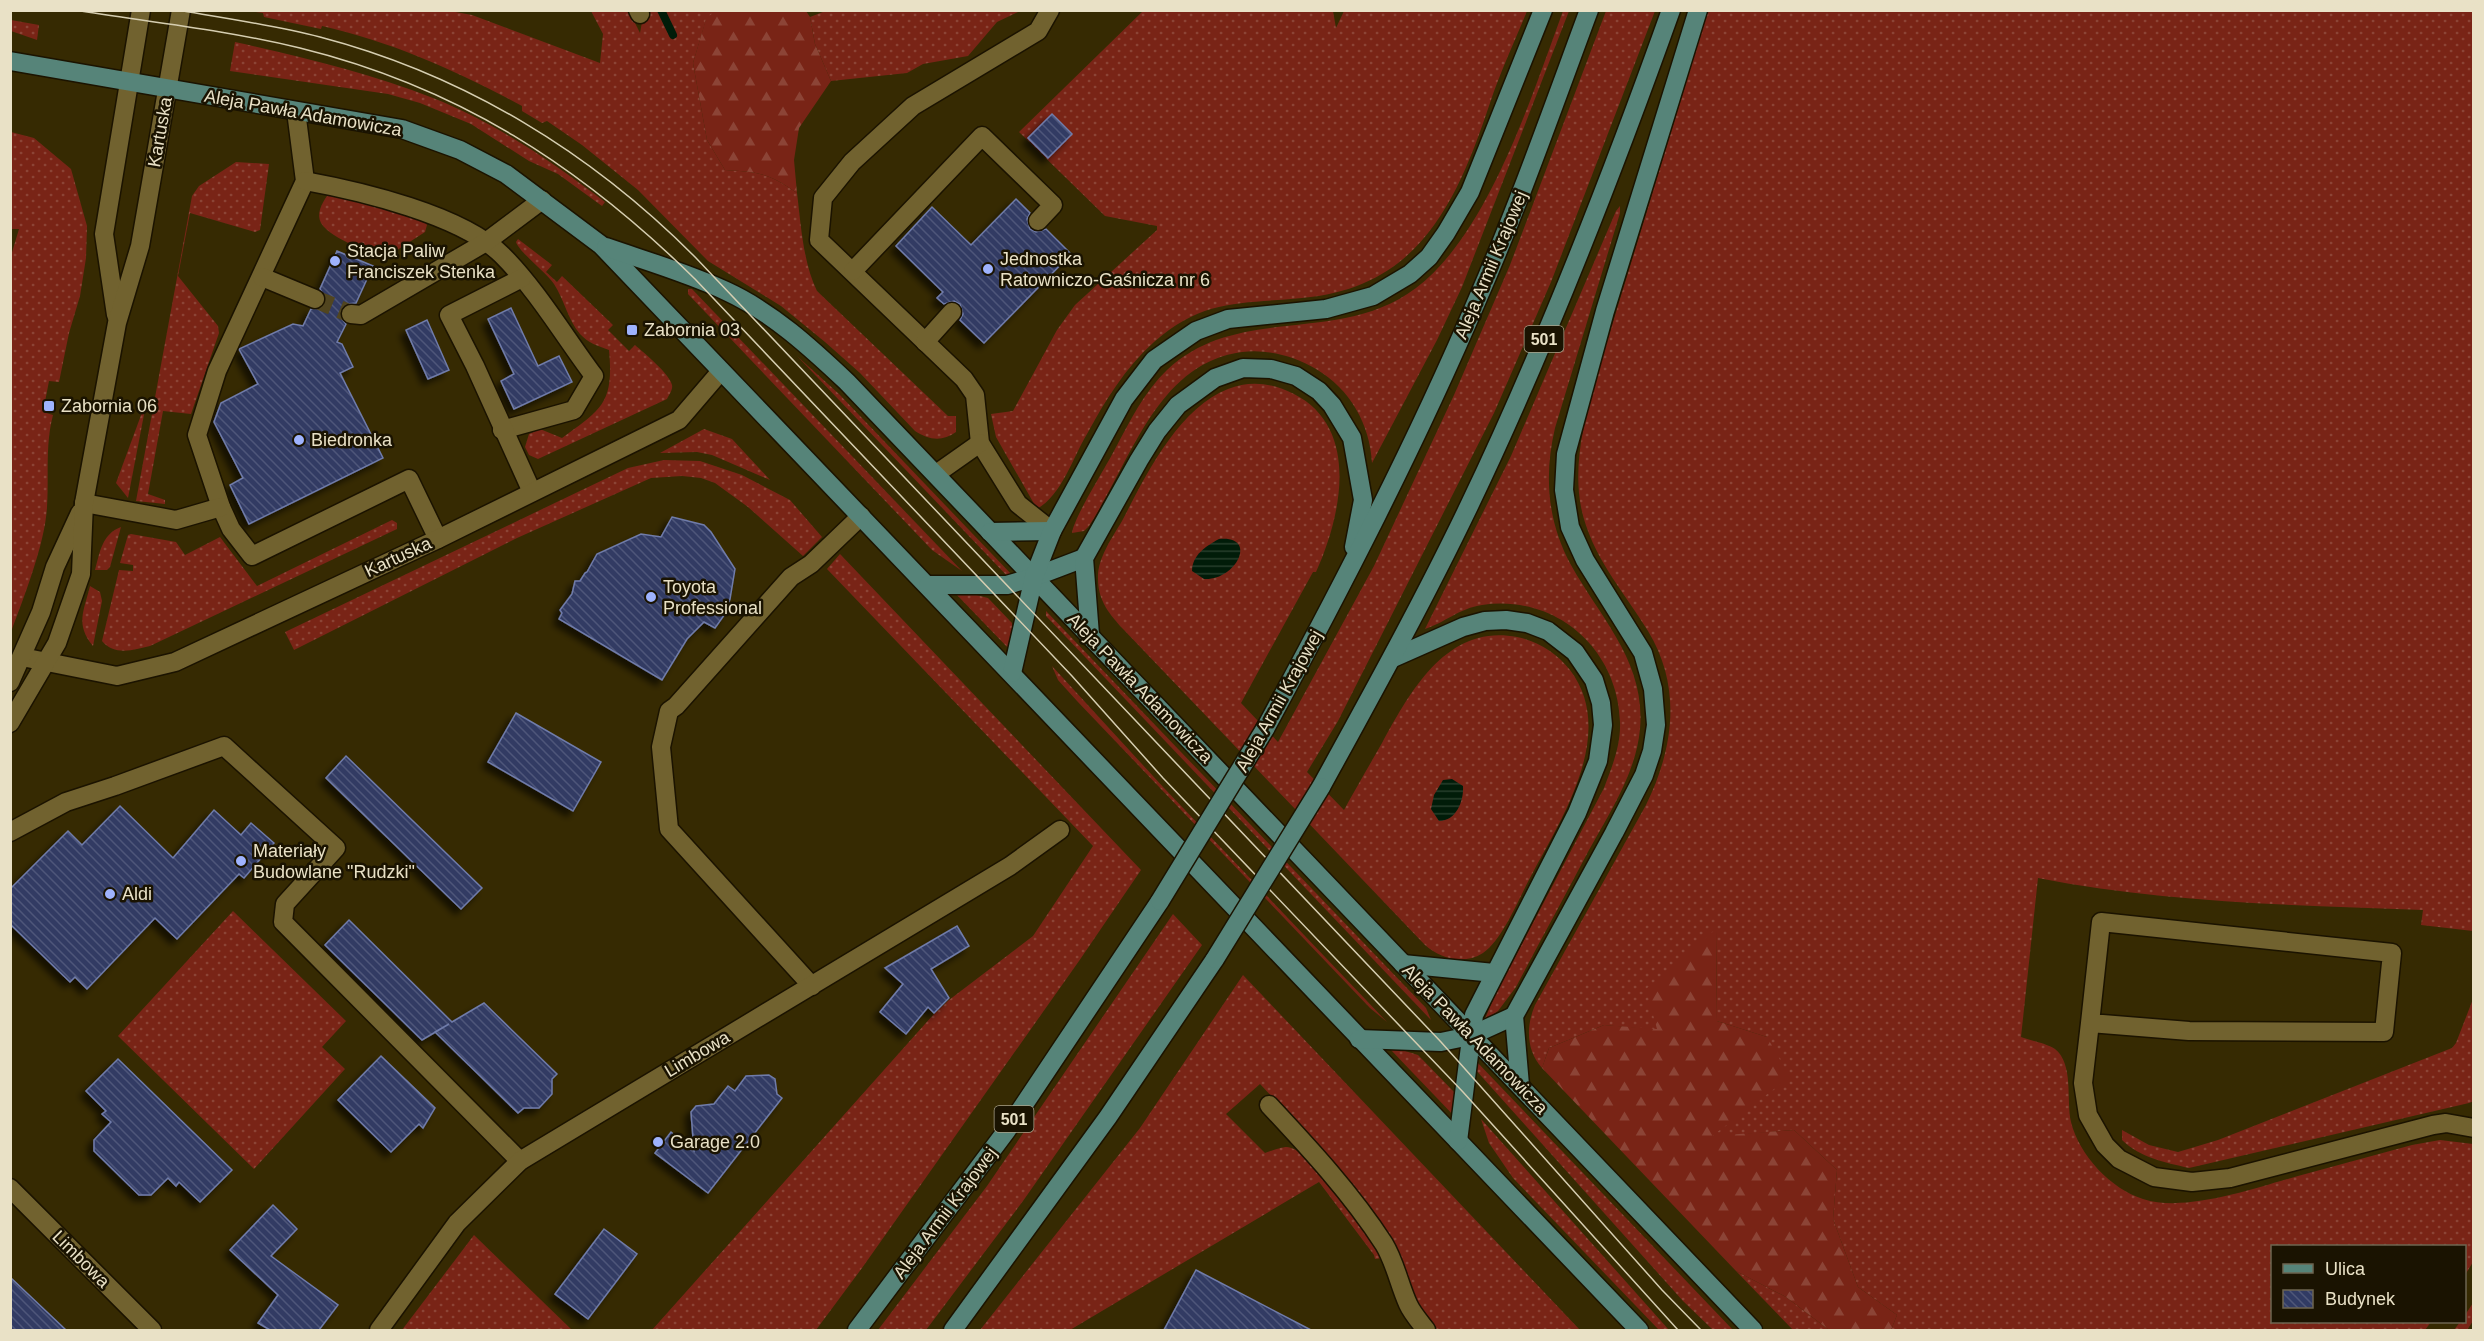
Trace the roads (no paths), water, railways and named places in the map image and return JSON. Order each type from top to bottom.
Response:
[{"type":"main road","points":[[1012,673],[1034,578],[1052,531],[1124,399],[1154,360],[1196,331],[1228,319],[1326,309],[1373,296],[1410,274],[1429,257],[1470,192],[1543,10]]},
{"type":"main road","name":"Aleja Armii Krajowej","points":[[857,1330],[1007,1130],[1160,901],[1265,729],[1349,573],[1434,397],[1483,288],[1588,10]]},
{"type":"main road","name":"501","points":[[953,1330],[1108,1117],[1215,959],[1321,787],[1393,658],[1470,504],[1542,345],[1614,164],[1671,10]]},
{"type":"main road","points":[[1520,1085],[1514,1016],[1624,814],[1644,775],[1652,751],[1656,725],[1653,689],[1643,653],[1585,560],[1570,527],[1564,490],[1565,463],[1605,311],[1698,10]]},
{"type":"main road","name":"Aleja Pawła Adamowicza","points":[[10,61],[402,129],[460,150],[506,174],[601,245],[1639,1330]]},
{"type":"main road","name":"Aleja Pawła Adamowicza","points":[[601,245],[727,291],[763,312],[816,353],[847,382],[1753,1330]]},
{"type":"main road","points":[[1090,635],[1084,558],[1151,441],[1178,405],[1215,378],[1243,368],[1271,369],[1296,376],[1319,391],[1332,405],[1352,438],[1363,500],[1349,573]]},
{"type":"main road","points":[[990,532],[1052,531]]},
{"type":"main road","points":[[928,585],[1007,585],[1034,578],[1084,558]]},
{"type":"main road","points":[[1393,658],[1463,627],[1485,621],[1506,620],[1527,623],[1548,631],[1575,652],[1594,680],[1601,703],[1603,725],[1598,760],[1577,813],[1474,1015],[1458,1141]]},
{"type":"main road","points":[[1403,964],[1494,974]]},
{"type":"main road","points":[[1359,1039],[1442,1042],[1470,1036],[1514,1016]]},
{"type":"street","name":"Kartuska","points":[[117,323],[104,234],[141,10]]},
{"type":"street","name":"Kartuska","points":[[10,723],[48,662],[81,574],[84,503],[117,323],[140,246],[181,10]]},
{"type":"street","points":[[1050,10],[1038,31],[913,106],[852,162],[823,198],[819,240],[964,379],[975,395],[980,442],[1018,504],[1052,531]]},
{"type":"street","points":[[296,111],[306,181],[218,371],[197,435],[220,507],[231,529],[252,556],[409,479],[438,538]]},
{"type":"street","points":[[853,271],[982,136],[1053,205],[1038,221]]},
{"type":"street","points":[[306,181],[341,188],[421,211],[486,242],[501,254],[522,278],[594,376],[574,410],[502,430]]},
{"type":"street","points":[[351,314],[360,315],[486,242],[542,200]]},
{"type":"street","points":[[262,277],[315,299]]},
{"type":"street","points":[[522,278],[449,315],[475,366],[531,492]]},
{"type":"street","points":[[925,342],[952,312]]},
{"type":"street","name":"Kartuska","points":[[22,657],[117,676],[176,662],[438,538],[679,420],[721,371]]},
{"type":"street","points":[[936,474],[980,442]]},
{"type":"street","name":"Kartuska","points":[[10,682],[40,612],[55,567],[84,503]]},
{"type":"street","points":[[84,503],[176,520],[220,507]]},
{"type":"street","points":[[812,986],[669,829],[661,747],[669,711],[676,706],[791,577],[811,564],[861,516]]},
{"type":"street","points":[[10,832],[66,802],[224,746],[336,848],[285,904],[283,922],[520,1161]]},
{"type":"street","name":"Limbowa","points":[[379,1330],[456,1223],[520,1161],[1010,866],[1060,830]]},
{"type":"street","points":[[2090,1023],[2189,1031],[2384,1032],[2392,953],[2101,921],[2083,1083],[2088,1115],[2105,1145],[2119,1159],[2154,1177],[2192,1182],[2230,1178],[2433,1125],[2446,1123],[2474,1128]]},
{"type":"street","points":[[1269,1105],[1313,1152],[1379,1237],[1393,1262],[1408,1307],[1426,1330]]},
{"type":"street","name":"Limbowa","points":[[10,1188],[152,1330]]},
{"type":"waterway","points":[[661,10],[673,35]]},
{"type":"tunnel","points":[[315,299],[351,314]]},
{"type":"tram line","points":[[75,10],[244,36],[358,64],[464,108],[513,135],[561,166],[607,200],[695,279],[1072,676],[1163,778],[1463,1092],[1678,1330]]},
{"type":"tram line","points":[[177,10],[267,25],[320,37],[374,53],[425,73],[523,122],[570,152],[656,220],[696,258],[1441,1042],[1662,1290],[1701,1330]]},
{"type":"place","name":"Stacja Paliw Franciszek Stenka","points":[[335,261]]},
{"type":"place","name":"Jednostka Ratowniczo-Gaśnicza nr 6","points":[[988,269]]},
{"type":"place","name":"Zabornia 03","points":[[632,330]]},
{"type":"place","name":"Zabornia 06","points":[[49,406]]},
{"type":"place","name":"Biedronka","points":[[299,440]]},
{"type":"place","name":"Toyota Professional","points":[[651,597]]},
{"type":"place","name":"Materiały Budowlane \"Rudzki\"","points":[[241,861]]},
{"type":"place","name":"Aldi","points":[[110,894]]},
{"type":"place","name":"Garage 2.0","points":[[658,1142]]}]
